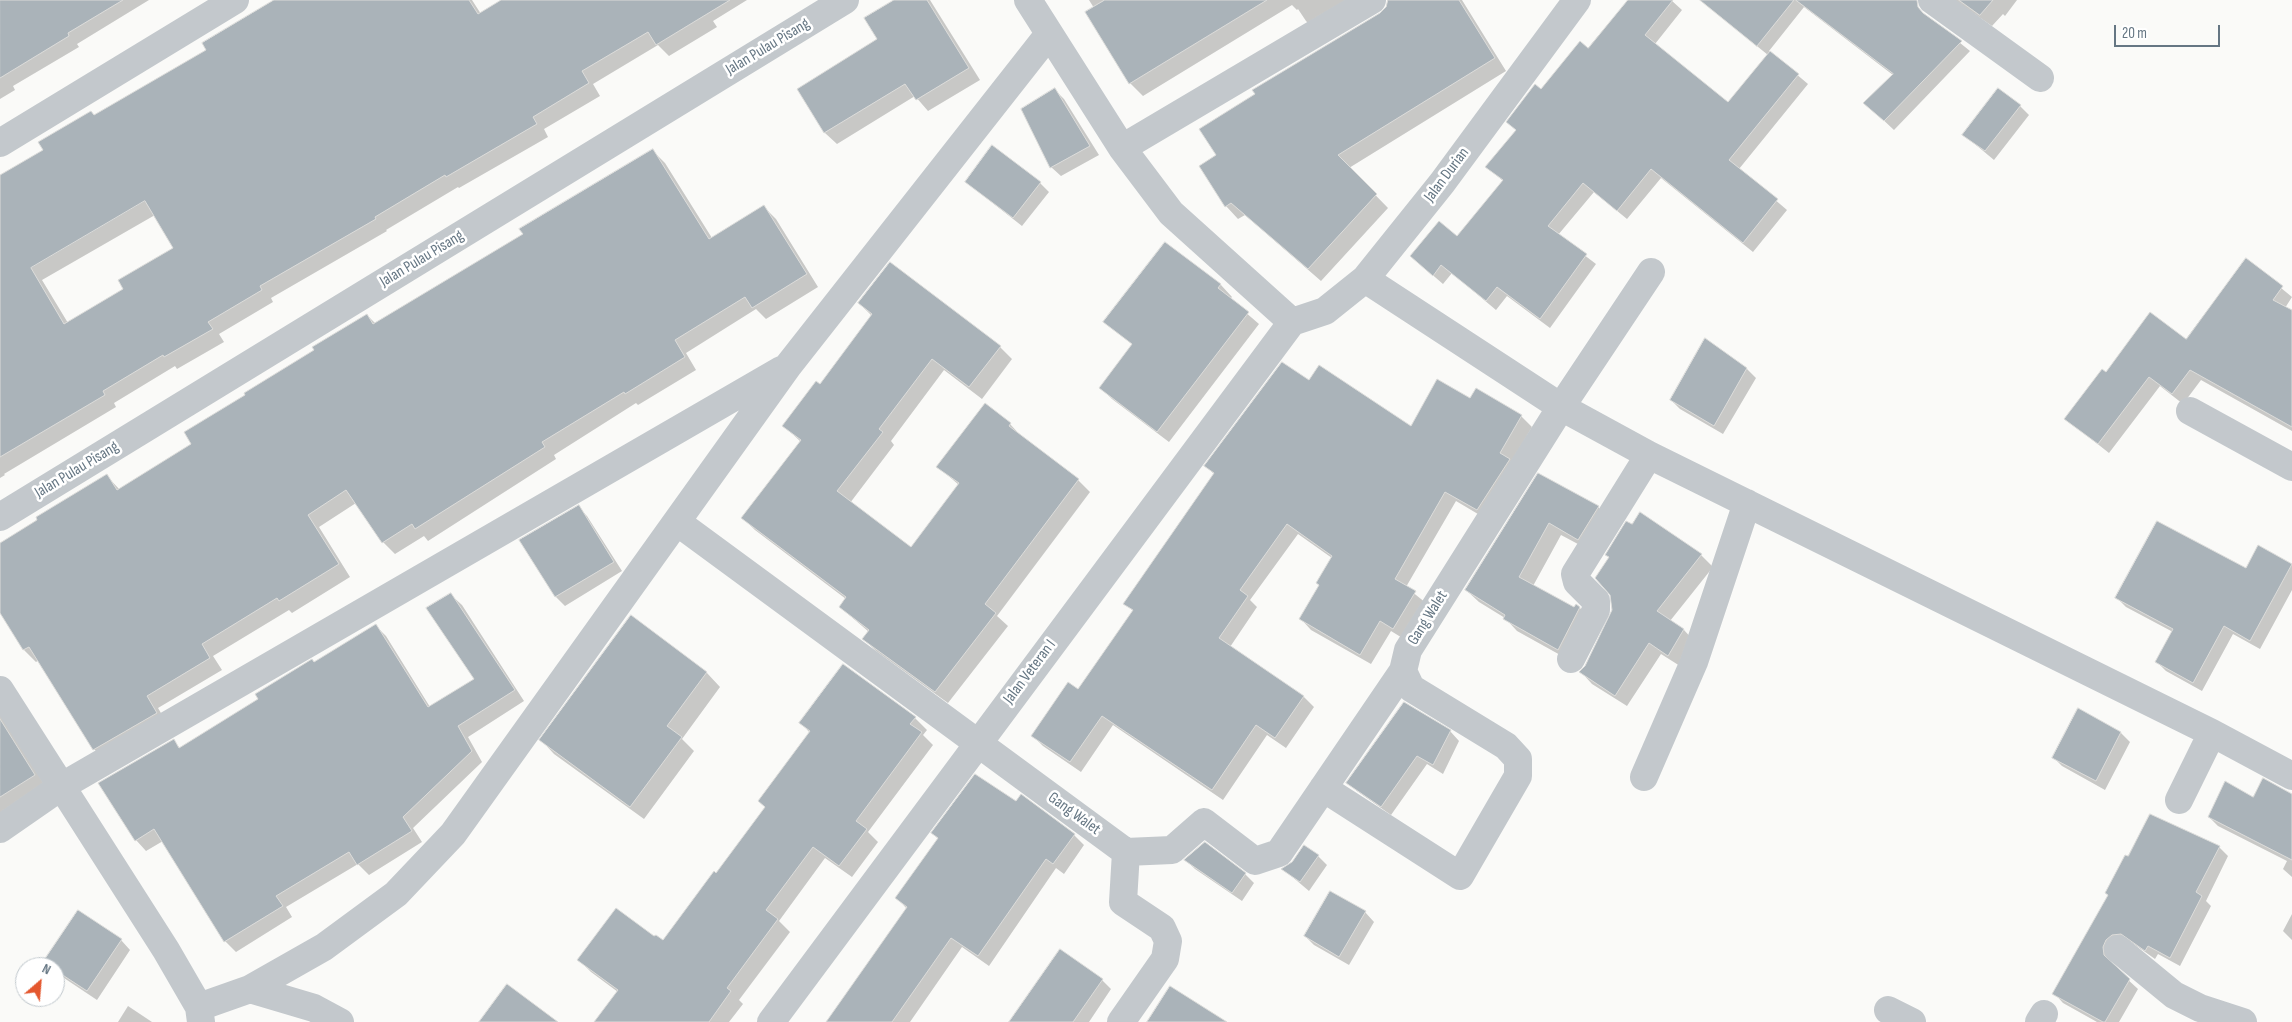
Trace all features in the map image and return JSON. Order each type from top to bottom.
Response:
[{"type":"street","points":[[0,143],[235,0]]},
{"type":"street","name":"Jalan Pulau Pisang","points":[[0,517],[845,0]]},
{"type":"street","points":[[1028,0],[1122,148],[1171,213],[1292,322]]},
{"type":"street","points":[[1122,148],[1372,0]]},
{"type":"street","name":"Jalan Durian","points":[[1292,322],[1325,311],[1365,279],[1442,183],[1578,0]]},
{"type":"street","points":[[1932,0],[2040,78]]},
{"type":"street","points":[[0,690],[166,950],[200,1014],[250,989],[324,947],[396,894],[453,834],[788,366],[1049,34]]},
{"type":"street","name":"Gang Walet","points":[[677,522],[1126,852],[1172,850],[1204,822],[1255,861],[1279,853],[1403,671],[1408,650],[1561,407],[1651,272]]},
{"type":"street","points":[[1365,279],[1561,407],[1649,455],[2212,733],[2292,776]]},
{"type":"street","name":"Jalan Veteran I","points":[[770,1022],[1292,322]]},
{"type":"street","points":[[0,828],[62,786],[788,366]]},
{"type":"street","points":[[2190,411],[2292,467]]},
{"type":"street","points":[[1571,659],[1596,610],[1596,601],[1577,582],[1574,574],[1649,455]]},
{"type":"street","points":[[1644,777],[1694,662],[1746,503]]},
{"type":"street","points":[[1323,788],[1460,876],[1518,776],[1518,759],[1506,746],[1411,688],[1403,671]]},
{"type":"street","points":[[2179,800],[2212,733]]},
{"type":"street","points":[[1121,1022],[1164,959],[1168,941],[1162,928],[1123,902],[1126,852]]},
{"type":"street","points":[[2118,949],[2174,995],[2200,1008],[2243,1022]]},
{"type":"street","points":[[250,989],[314,1008],[340,1022]]},
{"type":"street","points":[[1888,1010],[1912,1022]]},
{"type":"building","points":[[0,0],[123,0],[68,33],[69,36],[0,78]]},
{"type":"building","points":[[274,0],[469,0],[478,14],[501,0],[730,0],[656,45],[648,32],[582,71],[589,83],[533,117],[537,124],[446,177],[445,175],[375,217],[376,219],[260,286],[262,290],[208,322],[213,329],[164,357],[163,355],[103,391],[105,395],[0,457],[0,175],[43,150],[38,142],[91,111],[94,115],[206,50],[202,43]],"holes":[[[145,201],[173,248],[118,280],[123,289],[64,324],[31,268]]]},
{"type":"building","points":[[894,0],[927,0],[969,68],[916,100],[905,84],[824,133],[797,89],[877,39],[864,18]]},
{"type":"building","points":[[1105,0],[1267,0],[1129,84],[1085,12]]},
{"type":"building","points":[[1388,0],[1459,0],[1495,58],[1338,155],[1377,194],[1308,269],[1231,203],[1225,207],[1199,166],[1216,155],[1199,129],[1255,94],[1252,90],[1380,13],[1386,7]]},
{"type":"building","points":[[1628,0],[1673,0],[1645,35],[1728,102],[1770,51],[1799,74],[1729,160],[1778,199],[1743,243],[1651,169],[1617,211],[1583,183],[1548,226],[1587,254],[1540,319],[1497,287],[1486,301],[1441,265],[1433,276],[1410,256],[1439,221],[1457,236],[1503,180],[1485,167],[1516,130],[1506,122],[1535,84],[1541,89],[1580,41],[1588,48]]},
{"type":"building","points":[[1700,0],[1794,0],[1757,46]]},
{"type":"building","points":[[1796,0],[1917,0],[1918,7],[1923,13],[1962,41],[1884,121],[1863,103],[1893,74]]},
{"type":"building","points":[[1959,0],[1993,0],[1980,15]]},
{"type":"building","points":[[1055,88],[1090,146],[1050,168],[1021,109]]},
{"type":"building","points":[[1998,88],[2021,105],[1985,151],[1962,135]]},
{"type":"building","points":[[992,145],[1041,182],[1013,218],[965,182]]},
{"type":"building","points":[[653,149],[709,239],[764,205],[807,274],[752,308],[745,297],[675,340],[685,357],[542,442],[545,447],[415,529],[412,524],[382,543],[346,490],[308,515],[339,564],[279,601],[277,598],[202,644],[210,658],[147,696],[157,713],[93,750],[29,647],[23,650],[0,613],[0,543],[37,520],[36,517],[107,474],[117,490],[191,444],[184,432],[314,350],[312,347],[367,314],[373,324],[523,234],[519,229]]},
{"type":"building","points":[[1165,242],[1221,284],[1218,288],[1249,312],[1157,432],[1099,388],[1132,344],[1103,322]]},
{"type":"building","points":[[2246,258],[2283,286],[2273,300],[2292,310],[2292,427],[2190,370],[2172,394],[2149,377],[2098,444],[2064,419],[2102,369],[2106,372],[2150,312],[2186,339]]},
{"type":"building","points":[[890,262],[1001,346],[969,387],[932,359],[879,429],[883,432],[837,491],[911,547],[959,483],[936,467],[985,403],[1011,423],[1009,426],[1079,479],[985,604],[996,613],[935,692],[862,639],[869,630],[839,607],[846,597],[741,518],[801,440],[782,426],[816,381],[820,384],[872,314],[858,303]]},
{"type":"building","points":[[1705,338],[1747,368],[1714,426],[1670,400]]},
{"type":"building","points":[[1282,362],[1309,380],[1319,365],[1411,426],[1437,379],[1470,398],[1476,388],[1522,415],[1500,453],[1510,459],[1477,510],[1445,492],[1395,579],[1416,591],[1393,629],[1380,621],[1360,655],[1299,619],[1319,585],[1316,583],[1332,556],[1287,524],[1240,590],[1248,596],[1219,638],[1304,696],[1275,738],[1256,725],[1212,790],[1102,716],[1070,762],[1031,736],[1068,682],[1078,689],[1133,610],[1123,604],[1214,473],[1204,466]]},
{"type":"building","points":[[1538,473],[1599,506],[1578,540],[1549,523],[1519,577],[1574,607],[1576,604],[1580,607],[1558,650],[1503,619],[1505,615],[1465,590]]},
{"type":"building","points":[[579,505],[614,562],[555,597],[519,540]]},
{"type":"building","points":[[1640,512],[1702,554],[1657,611],[1684,629],[1668,656],[1649,643],[1615,696],[1579,672],[1585,666],[1612,610],[1610,595],[1595,578],[1609,557],[1605,555],[1626,521],[1632,524]]},
{"type":"building","points":[[2157,521],[2246,568],[2258,545],[2292,564],[2250,641],[2224,626],[2193,683],[2155,662],[2173,629],[2115,598]]},
{"type":"building","points":[[451,593],[515,690],[458,726],[472,751],[403,817],[412,831],[357,865],[349,852],[276,896],[283,906],[224,942],[154,829],[135,841],[98,783],[174,739],[179,748],[258,699],[255,694],[312,659],[314,662],[376,624],[428,707],[474,679],[426,608]]},
{"type":"building","points":[[631,615],[707,672],[667,726],[682,737],[630,807],[539,740]]},
{"type":"building","points":[[843,664],[916,717],[910,724],[922,732],[856,821],[867,829],[839,866],[813,847],[766,910],[778,919],[727,988],[731,991],[709,1022],[594,1022],[618,990],[577,960],[616,908],[654,936],[656,935],[663,940],[714,871],[716,873],[765,807],[758,801],[810,731],[799,723]]},
{"type":"building","points":[[1404,702],[1451,730],[1433,765],[1417,756],[1381,807],[1346,783]]},
{"type":"building","points":[[2078,708],[2121,732],[2096,781],[2052,758]]},
{"type":"building","points":[[0,719],[35,775],[0,797]]},
{"type":"building","points":[[975,774],[1016,801],[1021,794],[1075,834],[1053,864],[1046,859],[978,956],[951,938],[892,1022],[826,1022],[907,907],[895,898],[938,838],[931,833]]},
{"type":"building","points":[[2263,778],[2292,794],[2292,860],[2208,817],[2225,781],[2253,797]]},
{"type":"building","points":[[2150,814],[2220,846],[2196,892],[2202,896],[2170,958],[2148,946],[2145,951],[2121,934],[2112,935],[2106,940],[2103,947],[2104,955],[2130,979],[2105,1022],[2103,1022],[2052,994],[2108,895],[2105,893],[2125,855],[2128,856]]},
{"type":"building","points":[[1205,842],[1246,873],[1232,893],[1184,860]]},
{"type":"building","points":[[1304,845],[1319,855],[1300,882],[1281,869],[1292,862]]},
{"type":"building","points":[[1330,891],[1366,911],[1339,957],[1304,936]]},
{"type":"building","points":[[78,910],[122,939],[87,991],[65,977],[65,957],[46,957]]},
{"type":"building","points":[[1060,949],[1103,979],[1073,1022],[1009,1022]]},
{"type":"building","points":[[507,984],[558,1022],[479,1022]]},
{"type":"building","points":[[1170,986],[1227,1022],[1147,1022]]}]
